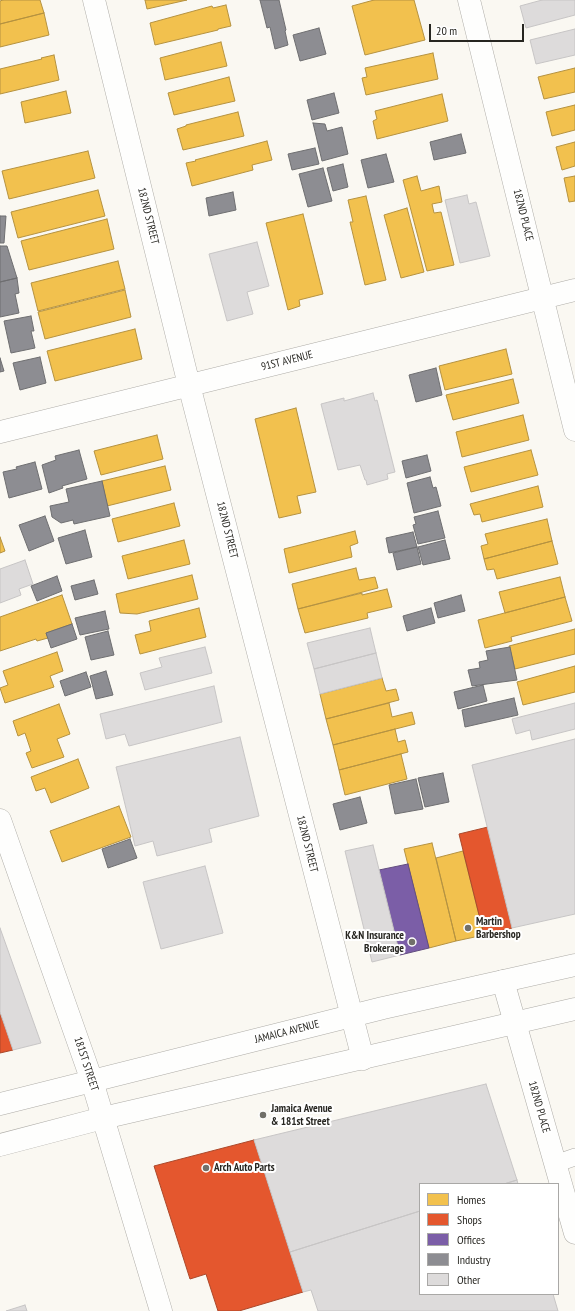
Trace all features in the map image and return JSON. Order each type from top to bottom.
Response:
[{"type":"street","name":"182ND STREET","points":[[94,0],[189,385],[362,1059]]},
{"type":"street","name":"182ND PLACE","points":[[469,0],[575,430]]},
{"type":"street","name":"91ST AVENUE","points":[[0,432],[575,290]]},
{"type":"street","name":"181ST STREET","points":[[0,820],[92,1081],[161,1311]]},
{"type":"street","name":"JAMAICA AVENUE","points":[[0,1104],[351,1016],[503,980],[575,965]]},
{"type":"street","name":"182ND PLACE","points":[[503,980],[515,1024],[565,1161],[575,1233]]},
{"type":"street","points":[[0,1145],[103,1118],[575,1009]]},
{"type":"building: Homes","points":[[40,0],[44,13],[0,24],[0,1]]},
{"type":"building: Homes","points":[[145,0],[187,0],[147,9]]},
{"type":"building: Homes","points":[[374,0],[414,0],[425,40],[365,55],[352,6]]},
{"type":"building: Homes","points":[[226,5],[231,26],[155,45],[150,23],[212,6],[213,8]]},
{"type":"building: Homes","points":[[44,13],[49,35],[0,47],[0,24]]},
{"type":"building: Homes","points":[[221,42],[227,66],[165,80],[160,58]]},
{"type":"building: Homes","points":[[433,53],[438,79],[366,95],[362,78],[367,77],[365,68]]},
{"type":"building: Homes","points":[[54,55],[59,80],[0,94],[0,69]]},
{"type":"building: Homes","points":[[575,68],[575,92],[544,99],[538,77]]},
{"type":"building: Homes","points":[[229,77],[235,101],[174,115],[168,93]]},
{"type":"building: Homes","points":[[66,91],[71,113],[25,123],[21,102]]},
{"type":"building: Homes","points":[[442,94],[448,121],[377,139],[373,121],[377,119],[375,111]]},
{"type":"building: Homes","points":[[575,105],[575,130],[552,136],[546,112]]},
{"type":"building: Homes","points":[[238,112],[244,136],[183,150],[177,129],[186,125]]},
{"type":"building: Homes","points":[[267,141],[272,160],[252,165],[253,170],[192,186],[186,163]]},
{"type":"building: Homes","points":[[575,142],[575,166],[562,170],[556,147]]},
{"type":"building: Homes","points":[[88,151],[95,178],[9,199],[2,171]]},
{"type":"building: Homes","points":[[417,176],[421,191],[439,186],[442,202],[432,204],[434,213],[441,212],[454,265],[427,271],[403,180]]},
{"type":"building: Homes","points":[[575,176],[575,201],[569,202],[564,178]]},
{"type":"building: Homes","points":[[98,190],[105,216],[18,238],[11,212]]},
{"type":"building: Homes","points":[[366,196],[386,280],[365,285],[350,222],[353,222],[348,200]]},
{"type":"building: Homes","points":[[407,208],[424,272],[401,278],[384,215]]},
{"type":"building: Homes","points":[[303,214],[323,294],[299,300],[300,306],[288,310],[266,223]]},
{"type":"building: Homes","points":[[107,219],[114,249],[29,270],[21,241]]},
{"type":"building: Homes","points":[[118,261],[125,289],[38,311],[31,283]]},
{"type":"building: Homes","points":[[125,290],[131,317],[45,339],[38,312]]},
{"type":"building: Homes","points":[[135,329],[142,359],[55,381],[47,351]]},
{"type":"building: Homes","points":[[506,349],[512,374],[445,390],[439,366]]},
{"type":"building: Homes","points":[[513,379],[519,403],[453,420],[446,395]]},
{"type":"building: Homes","points":[[296,408],[316,492],[297,496],[301,513],[279,518],[255,419]]},
{"type":"building: Homes","points":[[523,415],[529,440],[462,457],[456,432]]},
{"type":"building: Homes","points":[[157,435],[163,459],[101,475],[94,451]]},
{"type":"building: Homes","points":[[531,450],[538,475],[471,492],[464,467]]},
{"type":"building: Homes","points":[[165,466],[171,490],[107,506],[102,481]]},
{"type":"building: Homes","points":[[538,486],[543,507],[482,522],[480,514],[474,515],[470,504]]},
{"type":"building: Homes","points":[[174,503],[180,526],[118,542],[112,519]]},
{"type":"building: Homes","points":[[547,519],[552,541],[484,559],[481,546],[488,544],[485,534]]},
{"type":"building: Homes","points":[[355,531],[358,543],[350,546],[352,557],[289,573],[284,549]]},
{"type":"building: Homes","points":[[0,537],[5,551],[0,553]]},
{"type":"building: Homes","points":[[184,540],[190,564],[128,579],[122,556]]},
{"type":"building: Homes","points":[[552,541],[558,564],[497,579],[494,569],[487,570],[484,559]]},
{"type":"building: Homes","points":[[356,568],[359,580],[375,577],[378,588],[298,609],[292,584]]},
{"type":"building: Homes","points":[[192,575],[198,599],[137,614],[120,613],[116,594]]},
{"type":"building: Homes","points":[[560,577],[565,597],[505,613],[499,592]]},
{"type":"building: Homes","points":[[387,589],[392,607],[367,613],[368,618],[305,633],[298,609],[362,593],[362,595]]},
{"type":"building: Homes","points":[[62,595],[72,624],[46,633],[48,638],[37,641],[36,639],[0,651],[0,617]]},
{"type":"building: Homes","points":[[565,597],[572,621],[511,637],[512,641],[485,648],[478,620]]},
{"type":"building: Homes","points":[[199,608],[206,637],[140,654],[135,635],[151,631],[149,621]]},
{"type":"building: Homes","points":[[575,629],[575,654],[515,669],[509,646]]},
{"type":"building: Homes","points":[[57,652],[63,671],[50,676],[54,687],[5,703],[0,688],[8,685],[3,671]]},
{"type":"building: Homes","points":[[575,666],[575,692],[523,705],[517,682]]},
{"type":"building: Homes","points":[[382,678],[386,691],[396,689],[399,700],[326,719],[320,694]]},
{"type":"building: Homes","points":[[389,703],[392,717],[412,712],[415,724],[333,745],[326,719]]},
{"type":"building: Homes","points":[[59,704],[70,734],[57,739],[64,757],[32,768],[26,753],[31,751],[25,733],[18,736],[13,721]]},
{"type":"building: Homes","points":[[395,729],[398,742],[405,740],[408,752],[339,770],[333,745]]},
{"type":"building: Homes","points":[[401,754],[407,779],[345,795],[339,770]]},
{"type":"building: Homes","points":[[78,759],[89,788],[51,803],[45,788],[36,791],[31,777]]},
{"type":"building: Homes","points":[[119,806],[131,837],[62,862],[50,831]]},
{"type":"building: Homes","points":[[432,843],[456,941],[429,948],[404,849]]},
{"type":"building: Homes","points":[[463,851],[484,935],[456,941],[436,858]]},
{"type":"building: Shops","points":[[488,827],[512,928],[484,935],[459,834]]},
{"type":"building: Shops","points":[[0,1012],[13,1050],[0,1053]]},
{"type":"building: Shops","points":[[254,1140],[303,1292],[239,1311],[218,1311],[206,1274],[190,1279],[154,1166]]},
{"type":"building: Offices","points":[[408,864],[429,948],[400,955],[379,870]]},
{"type":"building: Industry","points":[[260,0],[279,0],[288,45],[275,49],[270,27],[267,28]]},
{"type":"building: Industry","points":[[319,28],[326,54],[300,61],[293,35]]},
{"type":"building: Industry","points":[[334,93],[339,113],[312,120],[307,100]]},
{"type":"building: Industry","points":[[313,123],[325,124],[327,131],[342,127],[348,154],[322,161]]},
{"type":"building: Industry","points":[[461,134],[466,153],[434,160],[430,142]]},
{"type":"building: Industry","points":[[315,148],[319,164],[292,170],[288,154]]},
{"type":"building: Industry","points":[[386,154],[394,182],[368,188],[361,160]]},
{"type":"building: Industry","points":[[343,164],[348,187],[333,191],[327,168]]},
{"type":"building: Industry","points":[[323,168],[332,201],[308,207],[299,174]]},
{"type":"building: Industry","points":[[233,192],[236,210],[209,216],[206,198]]},
{"type":"building: Industry","points":[[0,216],[6,216],[4,243],[0,243]]},
{"type":"building: Industry","points":[[0,246],[7,246],[17,278],[0,282]]},
{"type":"building: Industry","points":[[17,278],[19,293],[15,294],[19,313],[0,317],[0,282]]},
{"type":"building: Industry","points":[[31,316],[34,331],[31,331],[35,348],[11,353],[4,321]]},
{"type":"building: Industry","points":[[40,357],[46,383],[20,390],[13,363]]},
{"type":"building: Industry","points":[[0,358],[4,371],[0,372]]},
{"type":"building: Industry","points":[[436,368],[442,395],[416,402],[409,375]]},
{"type":"building: Industry","points":[[79,450],[87,479],[62,486],[63,488],[49,493],[42,465],[56,460],[55,456]]},
{"type":"building: Industry","points":[[427,455],[431,471],[406,478],[402,461]]},
{"type":"building: Industry","points":[[35,462],[42,489],[9,498],[3,472],[17,469],[16,467]]},
{"type":"building: Industry","points":[[430,477],[433,488],[436,487],[441,506],[414,513],[407,483]]},
{"type":"building: Industry","points":[[102,481],[110,516],[74,524],[73,520],[61,523],[52,517],[50,506],[69,502],[66,489]]},
{"type":"building: Industry","points":[[438,511],[445,538],[418,544],[413,525],[416,524],[414,517]]},
{"type":"building: Industry","points":[[45,516],[54,541],[29,551],[19,525]]},
{"type":"building: Industry","points":[[85,530],[92,557],[66,564],[58,538]]},
{"type":"building: Industry","points":[[413,532],[417,547],[389,553],[386,538]]},
{"type":"building: Industry","points":[[445,540],[450,559],[423,565],[418,547]]},
{"type":"building: Industry","points":[[417,547],[421,564],[397,570],[393,553]]},
{"type":"building: Industry","points":[[57,576],[62,591],[37,601],[31,586]]},
{"type":"building: Industry","points":[[94,580],[98,594],[75,600],[71,586]]},
{"type":"building: Industry","points":[[461,595],[465,611],[438,618],[434,603]]},
{"type":"building: Industry","points":[[431,608],[435,623],[407,631],[403,616]]},
{"type":"building: Industry","points":[[105,611],[109,629],[80,635],[75,618]]},
{"type":"building: Industry","points":[[72,624],[77,639],[51,648],[46,633]]},
{"type":"building: Industry","points":[[108,631],[114,655],[91,660],[85,637]]},
{"type":"building: Industry","points":[[510,647],[517,680],[472,686],[468,670],[480,668],[479,662],[488,660],[486,651]]},
{"type":"building: Industry","points":[[106,671],[113,695],[96,699],[90,676]]},
{"type":"building: Industry","points":[[86,672],[91,687],[65,696],[60,681]]},
{"type":"building: Industry","points":[[483,685],[487,701],[458,709],[454,692]]},
{"type":"building: Industry","points":[[514,698],[518,715],[465,727],[462,710]]},
{"type":"building: Industry","points":[[443,773],[449,802],[425,807],[418,778]]},
{"type":"building: Industry","points":[[416,779],[423,809],[395,814],[389,785]]},
{"type":"building: Industry","points":[[360,797],[367,823],[340,830],[333,804]]},
{"type":"building: Industry","points":[[130,839],[137,858],[108,868],[102,849]]},
{"type":"building: Other","points":[[542,0],[575,0],[575,15],[526,28],[520,6]]},
{"type":"building: Other","points":[[575,29],[575,55],[536,64],[530,40]]},
{"type":"building: Other","points":[[467,195],[469,204],[476,202],[490,256],[460,263],[445,200]]},
{"type":"building: Other","points":[[257,242],[269,286],[247,292],[253,314],[227,321],[209,254]]},
{"type":"building: Other","points":[[373,393],[375,401],[377,400],[395,472],[387,474],[388,479],[367,485],[360,465],[338,470],[321,404],[344,398],[344,401]]},
{"type":"building: Other","points":[[25,560],[33,584],[19,589],[21,595],[0,603],[0,569]]},
{"type":"building: Other","points":[[370,628],[376,653],[314,669],[307,643]]},
{"type":"building: Other","points":[[205,647],[212,673],[145,690],[140,673],[162,667],[159,658]]},
{"type":"building: Other","points":[[376,653],[382,678],[320,694],[314,669]]},
{"type":"building: Other","points":[[214,686],[222,722],[129,746],[125,734],[106,739],[100,714]]},
{"type":"building: Other","points":[[575,703],[575,729],[532,740],[530,730],[516,734],[512,719]]},
{"type":"building: Other","points":[[240,737],[259,816],[209,829],[212,842],[157,856],[153,841],[135,846],[116,767]]},
{"type":"building: Other","points":[[575,739],[575,914],[512,928],[472,765]]},
{"type":"building: Other","points":[[373,845],[400,955],[372,962],[345,851]]},
{"type":"building: Other","points":[[205,866],[223,933],[161,949],[143,882]]},
{"type":"building: Other","points":[[0,928],[41,1043],[13,1050],[0,1012]]},
{"type":"building: Other","points":[[486,1084],[517,1180],[507,1183],[419,1183],[419,1211],[290,1252],[254,1140]]},
{"type":"building: Other","points":[[517,1180],[518,1183],[507,1183]]},
{"type":"building: Other","points":[[419,1211],[419,1295],[553,1295],[558,1311],[318,1311],[311,1290],[303,1292],[290,1252]]},
{"type":"building: Other","points":[[25,1305],[27,1311],[6,1311]]},
{"type":"place","name":"Martin Barbershop","points":[[468,928]]},
{"type":"place","name":"K&N Insurance Brokerage","points":[[412,942]]},
{"type":"place","name":"Jamaica Avenue & 181st Street","points":[[263,1115]]},
{"type":"place","name":"Arch Auto Parts","points":[[206,1168]]}]
